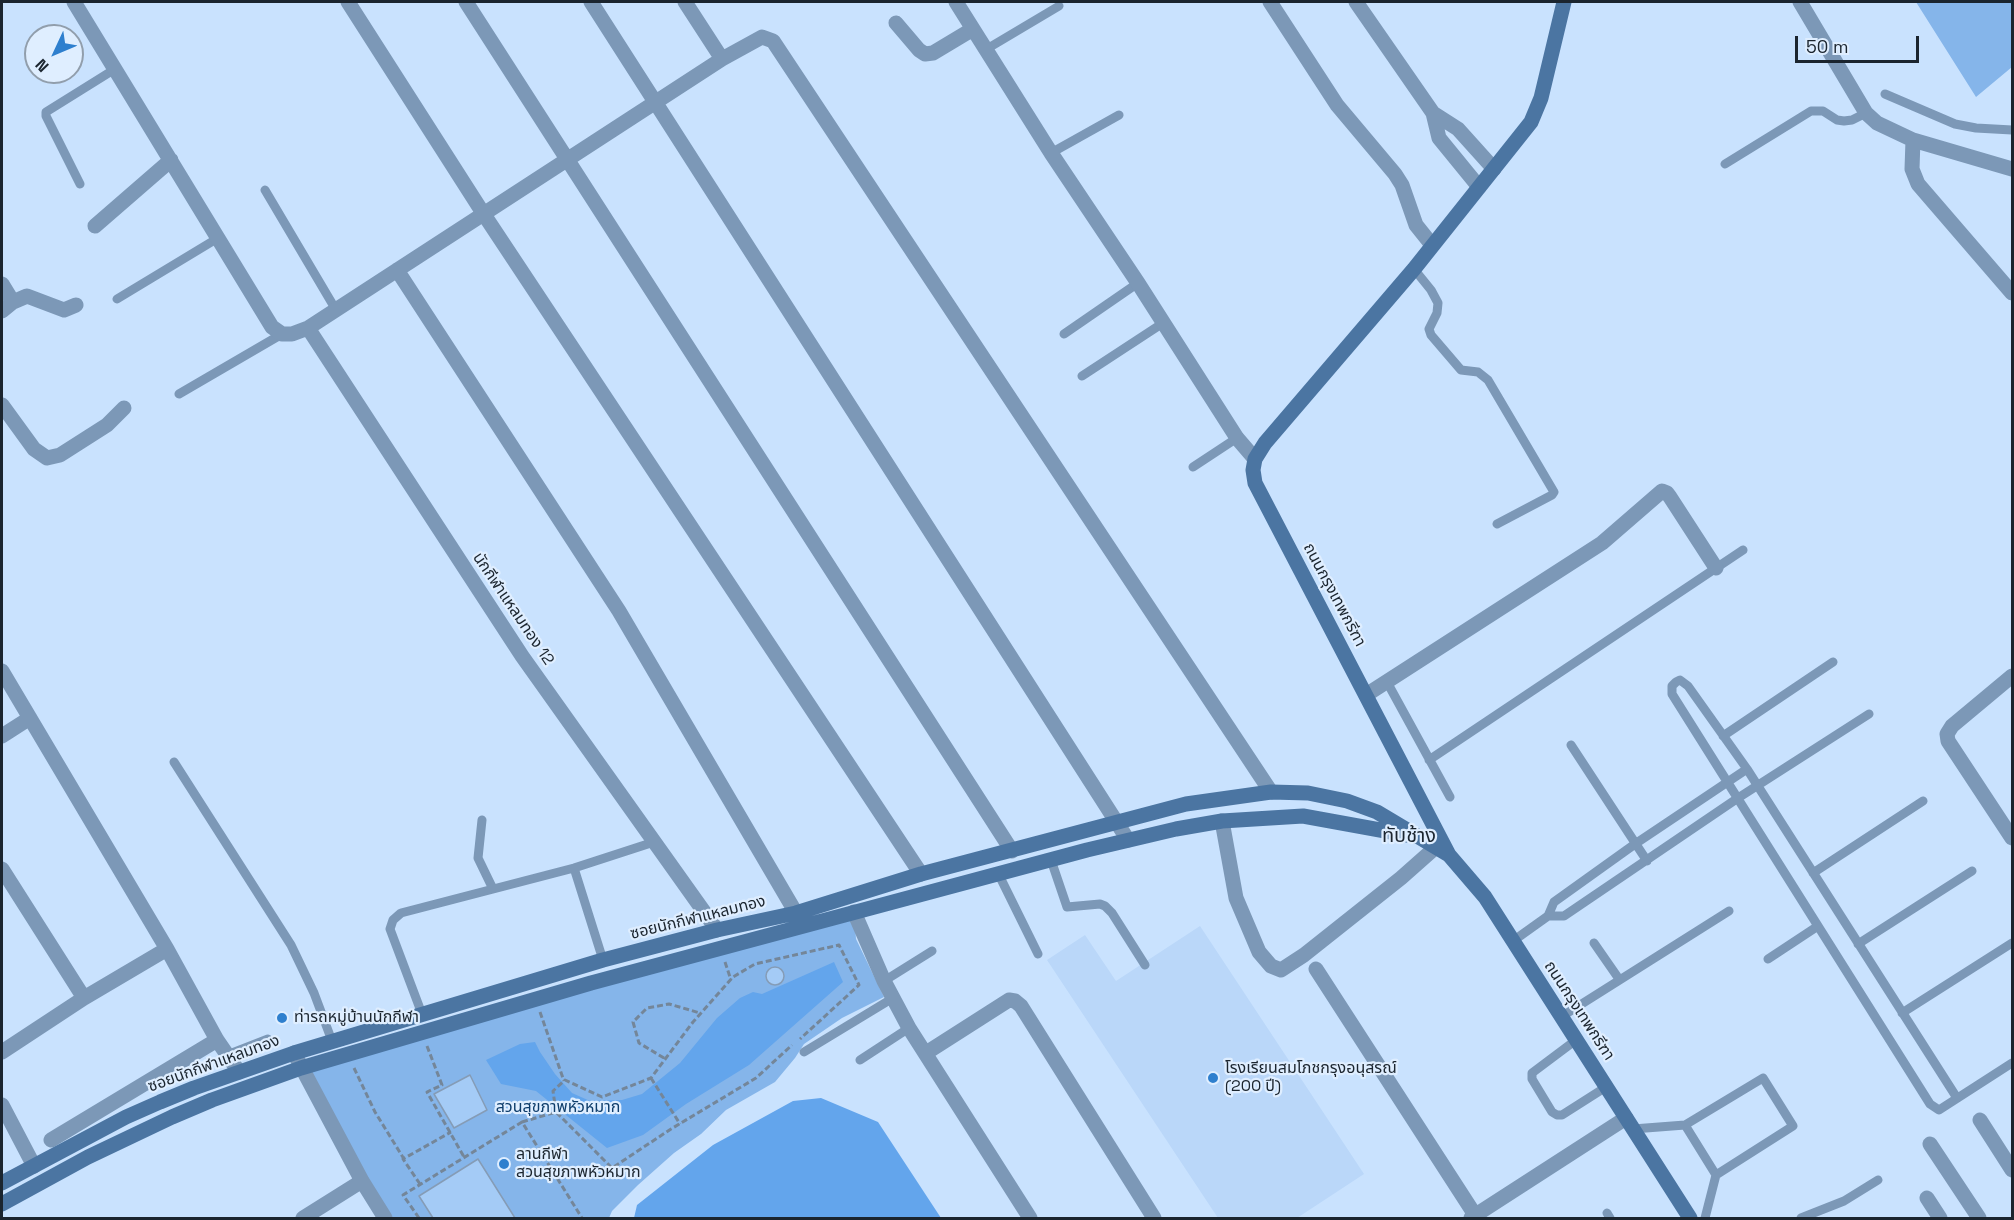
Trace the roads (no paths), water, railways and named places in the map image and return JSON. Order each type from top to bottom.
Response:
[{"type":"street","points":[[74,2],[272,327],[282,334],[292,334],[308,328],[722,59],[762,37],[773,41],[1271,792]]},
{"type":"street","points":[[348,2],[483,213],[921,874]]},
{"type":"street","points":[[466,2],[1012,851]]},
{"type":"street","points":[[591,2],[1128,840]]},
{"type":"street","points":[[685,2],[722,59]]},
{"type":"street","points":[[956,2],[1051,153],[1138,283],[1237,438],[1256,459],[1273,434],[1414,268],[1531,122],[1541,98],[1564,2]]},
{"type":"street","points":[[1270,2],[1337,105],[1395,174],[1402,185],[1416,225],[1432,246]]},
{"type":"street","points":[[1356,2],[1433,113],[1439,138],[1479,187]]},
{"type":"street","points":[[1800,2],[1866,113],[1877,123],[1913,140],[2013,169]]},
{"type":"street","points":[[896,23],[925,54],[933,53],[973,29]]},
{"type":"street","points":[[1433,113],[1458,129],[1494,169]]},
{"type":"street","points":[[1913,140],[1912,169],[1918,184],[2013,293]]},
{"type":"street","points":[[95,226],[171,160]]},
{"type":"street","points":[[398,270],[619,611],[796,913]]},
{"type":"street","points":[[2,284],[7,307],[27,296],[64,310],[76,305]]},
{"type":"street","name":"นักกีฬาแหลมทอง 12","points":[[308,328],[522,656],[717,930]]},
{"type":"street","points":[[2,405],[34,449],[47,458],[60,455],[107,425],[123,408]]},
{"type":"street","name":"ถนนกรุงเทพกรีฑา","points":[[1256,459],[1253,470],[1255,483],[1366,695],[1443,851],[1485,897],[1690,1218]]},
{"type":"street","points":[[1366,695],[1602,543],[1662,491],[1670,497],[1716,568]]},
{"type":"street","points":[[2,671],[167,949],[217,1040],[239,1072]]},
{"type":"street","points":[[2011,682],[1952,726],[1947,734],[1948,741],[2013,838]]},
{"type":"street","points":[[2,736],[30,718]]},
{"type":"street","name":"ซอยนักกีฬาแหลมทอง","points":[[2,1183],[126,1117],[194,1088],[294,1053],[603,960],[717,930],[796,913],[921,874],[1186,804],[1271,792],[1308,793],[1347,801],[1377,812],[1443,851]]},
{"type":"street","name":"ซอยนักกีฬาแหลมทอง","points":[[2,1203],[88,1157],[172,1117],[235,1091],[302,1068],[535,999],[1128,840],[1222,821],[1303,816],[1419,837]]},
{"type":"street","points":[[1222,821],[1236,898],[1259,952],[1271,966],[1281,970],[1304,955],[1401,878],[1443,851]]},
{"type":"street","points":[[2,869],[84,998]]},
{"type":"street","points":[[854,912],[884,981],[909,1029],[1030,1218]]},
{"type":"street","points":[[2,1053],[84,998],[167,949]]},
{"type":"street","points":[[1316,969],[1475,1218],[1629,1123]]},
{"type":"street","points":[[926,1053],[1009,1000],[1015,1001],[1021,1006],[1154,1218]]},
{"type":"street","points":[[51,1140],[217,1040]]},
{"type":"street","points":[[294,1053],[362,1181],[385,1218]]},
{"type":"street","points":[[2,1106],[34,1166]]},
{"type":"street","points":[[1980,1120],[2013,1170]]},
{"type":"street","points":[[1930,1144],[1979,1218]]},
{"type":"street","points":[[303,1218],[362,1181]]},
{"type":"street","points":[[1927,1198],[1940,1218]]},
{"type":"lane","points":[[986,50],[1059,6]]},
{"type":"lane","points":[[80,184],[46,112],[115,69]]},
{"type":"lane","points":[[1885,94],[1955,124],[1976,128],[2013,130]]},
{"type":"lane","points":[[1725,164],[1811,111],[1823,111],[1844,121],[1866,113]]},
{"type":"lane","points":[[1051,153],[1119,115]]},
{"type":"lane","points":[[264,190],[336,310]]},
{"type":"lane","points":[[117,299],[219,238]]},
{"type":"lane","points":[[1414,268],[1438,303],[1437,313],[1429,330],[1431,336],[1461,370],[1479,372],[1488,380],[1554,492],[1497,524]]},
{"type":"lane","points":[[1064,334],[1138,283]]},
{"type":"lane","points":[[1082,376],[1163,323]]},
{"type":"lane","points":[[179,394],[282,334]]},
{"type":"lane","points":[[1193,467],[1237,438]]},
{"type":"lane","points":[[1429,760],[1743,550]]},
{"type":"lane","points":[[1724,736],[1833,662]]},
{"type":"lane","points":[[1957,1098],[1747,769],[1688,686],[1680,680],[1676,682],[1672,686],[1672,694],[1930,1104],[1939,1110],[2013,1063]]},
{"type":"lane","points":[[1387,682],[1450,797]]},
{"type":"lane","points":[[1548,916],[1564,916],[1757,785],[1869,714]]},
{"type":"lane","points":[[1571,745],[1647,861]]},
{"type":"lane","points":[[174,762],[291,945],[314,993],[332,1041]]},
{"type":"lane","points":[[1513,941],[1548,916],[1554,902],[1747,769]]},
{"type":"lane","points":[[1813,873],[1923,801]]},
{"type":"lane","points":[[482,820],[478,858],[493,889]]},
{"type":"lane","points":[[422,1014],[390,929],[393,920],[401,913],[574,868],[654,842]]},
{"type":"lane","points":[[1051,860],[1064,902],[1068,907],[1100,904],[1105,906],[1112,913],[1145,965]]},
{"type":"lane","points":[[574,868],[603,960]]},
{"type":"lane","points":[[1858,944],[1972,871]]},
{"type":"lane","points":[[999,875],[1038,954]]},
{"type":"lane","points":[[1561,1017],[1729,911]]},
{"type":"lane","points":[[1768,959],[1818,926]]},
{"type":"lane","points":[[1594,943],[1619,979]]},
{"type":"lane","points":[[1902,1013],[2013,943]]},
{"type":"lane","points":[[884,981],[932,951]]},
{"type":"lane","points":[[804,1052],[893,998]]},
{"type":"lane","points":[[860,1060],[909,1029]]},
{"type":"lane","points":[[227,1055],[268,1039]]},
{"type":"lane","points":[[1576,1041],[1532,1073],[1532,1079],[1552,1112],[1562,1115],[1606,1087]]},
{"type":"lane","points":[[1629,1123],[1685,1125],[1763,1078],[1793,1126],[1716,1175],[1705,1218]]},
{"type":"lane","points":[[1685,1125],[1716,1175]]},
{"type":"lane","points":[[1801,1218],[1844,1202],[1878,1180]]},
{"type":"place","name":"ท่ารถหมู่บ้านนักกีฬา","points":[[282,1018]]},
{"type":"place","name":"โรงเรียนสมโภชกรุงอนุสรณ์ (200 ปี)","points":[[1213,1078]]},
{"type":"place","name":"ลานกีฬา สวนสุขภาพหัวหมาก","points":[[504,1164]]},
{"type":"district","name":"ทับช้าง","points":[[1409,837]]},
{"type":"park label","name":"สวนสุขภาพหัวหมาก","points":[[558,1108]]}]
